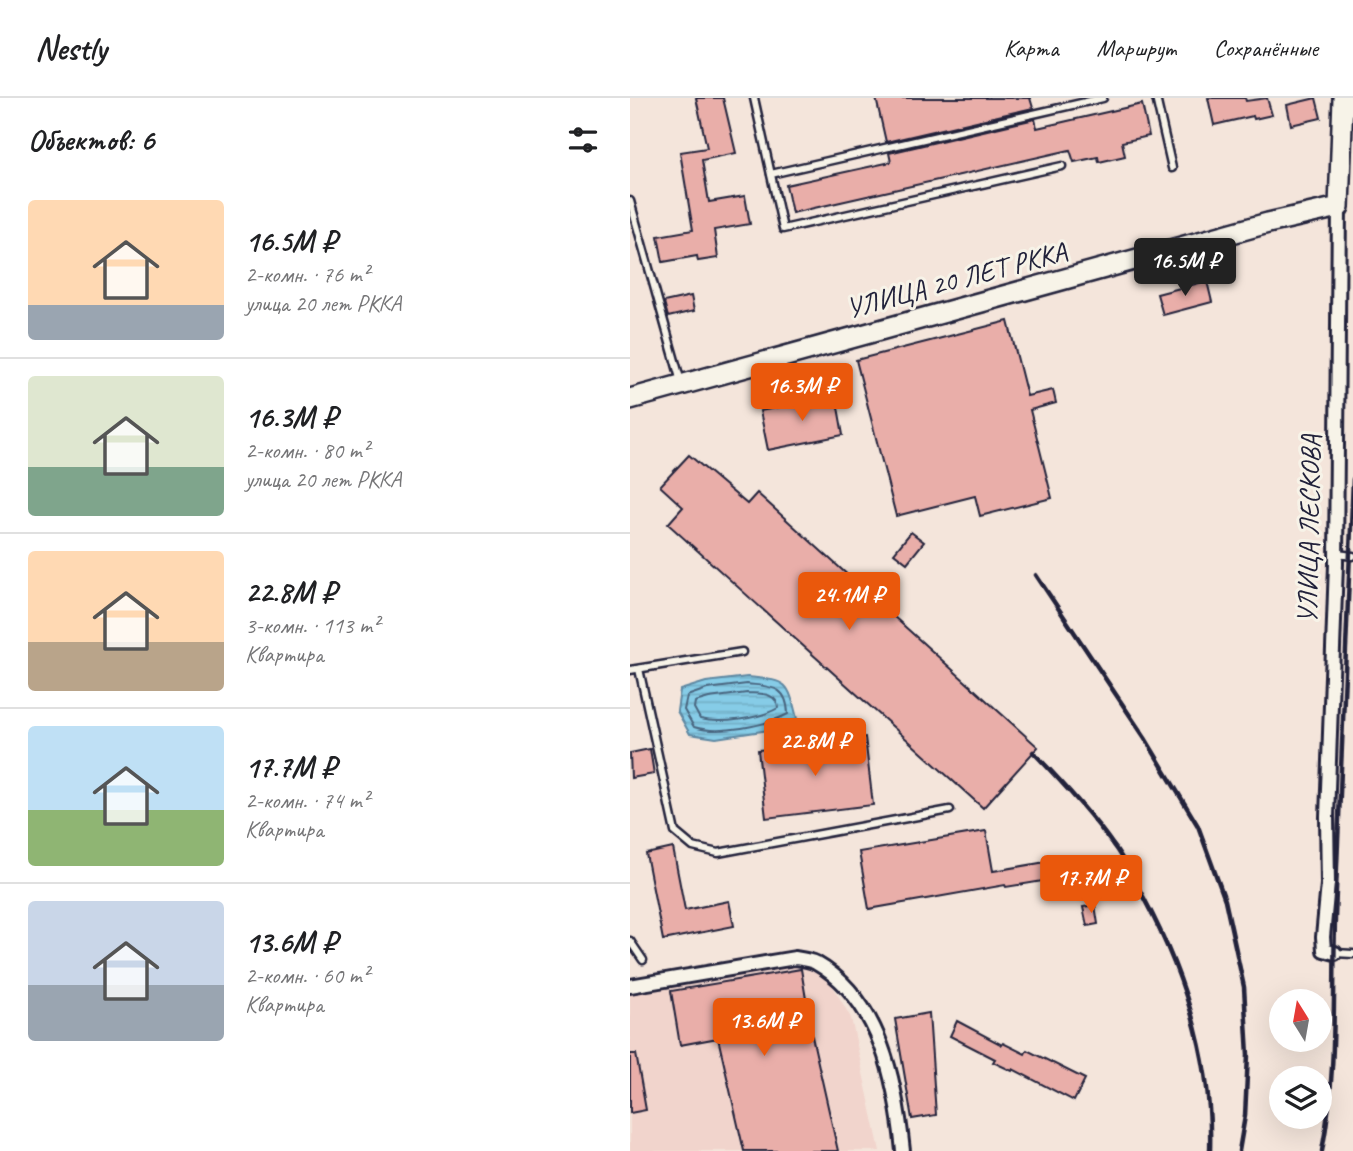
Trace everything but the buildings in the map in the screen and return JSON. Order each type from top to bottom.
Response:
[{"type":"main road","name":"УЛИЦА ЛЕСКОВА","points":[[1343,98],[1346,207]]},
{"type":"main road","name":"УЛИЦА 20 ЛЕТ РККА","points":[[630,399],[1255,227],[1346,207]]},
{"type":"street","name":"УЛИЦА ЛЕСКОВА","points":[[1335,953],[1324,950],[1323,937],[1328,884],[1326,817],[1346,207]]},
{"type":"street","points":[[630,986],[795,958],[814,961],[844,984],[868,1016],[885,1054],[897,1101],[903,1151]]},
{"type":"lane","points":[[754,98],[783,229],[1062,166]]},
{"type":"lane","points":[[771,174],[1103,98]]},
{"type":"lane","points":[[1156,98],[1172,168]]},
{"type":"lane","points":[[630,201],[682,383]]},
{"type":"lane","points":[[1336,554],[1353,556]]},
{"type":"lane","points":[[630,670],[742,652]]},
{"type":"lane","points":[[639,669],[675,832],[693,847],[718,853],[950,810]]},
{"type":"lane","points":[[630,941],[643,960]]},
{"type":"lane","points":[[1335,953],[1352,952]]},
{"type":"shaded area","points":[[792,964],[808,965],[830,981],[851,1018],[880,1151],[630,1151],[630,993]]},
{"type":"water","points":[[747,677],[783,684],[791,696],[797,719],[769,730],[716,738],[690,734],[677,711],[680,690],[706,682]]},
{"type":"railway","points":[[1322,1151],[1332,1064],[1335,919],[1353,479]]},
{"type":"railway","points":[[1036,575],[1145,738],[1198,826],[1225,900],[1244,987],[1248,1055],[1245,1116],[1239,1151]]},
{"type":"railway","points":[[1033,752],[1065,785],[1116,849],[1167,945],[1180,978],[1200,1046],[1210,1116],[1210,1151]]}]
